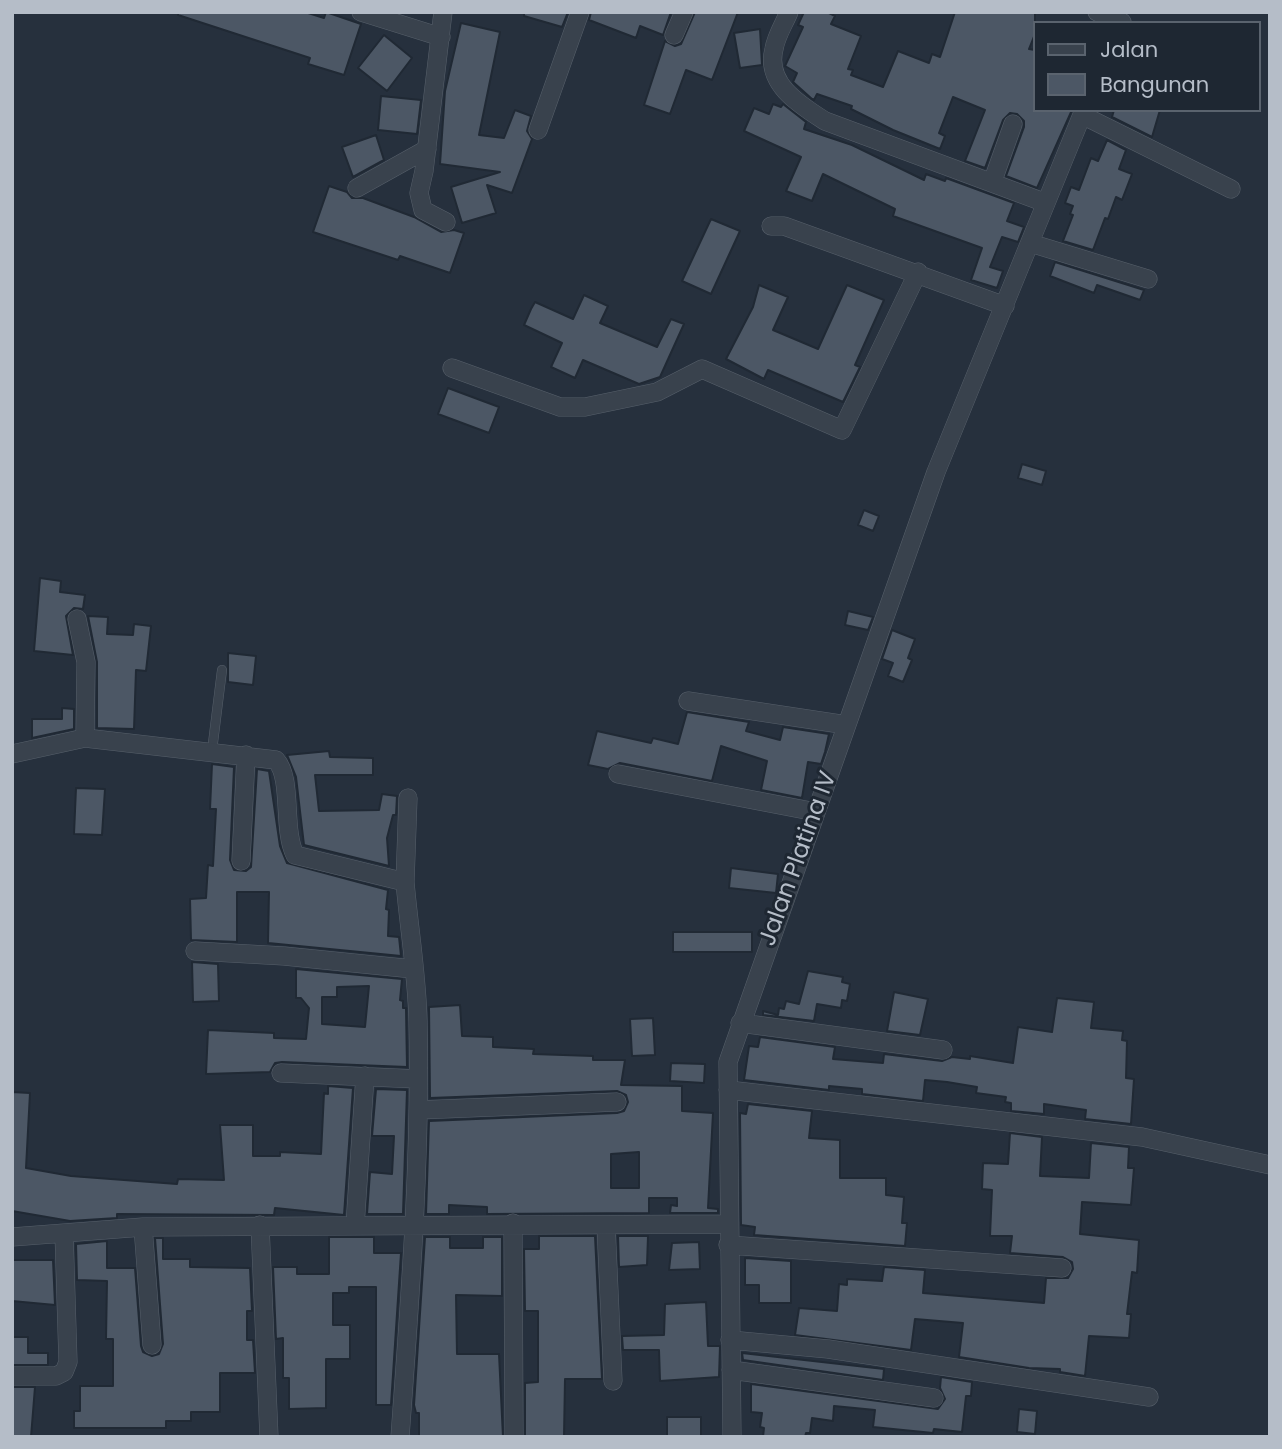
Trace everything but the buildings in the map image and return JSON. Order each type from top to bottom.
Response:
[{"type":"street","points":[[361,12],[441,37]]},
{"type":"street","points":[[443,12],[427,149],[419,193],[424,210],[446,222]]},
{"type":"street","points":[[538,130],[580,12]]},
{"type":"street","points":[[674,34],[684,12]]},
{"type":"street","points":[[1097,12],[1123,19]]},
{"type":"street","points":[[788,13],[773,49],[774,68],[787,93],[798,104],[825,121],[1046,203]]},
{"type":"street","points":[[1083,113],[1231,189]]},
{"type":"street","name":"Jalan Platina IV","points":[[732,1437],[728,1062],[936,472],[1083,113]]},
{"type":"street","points":[[992,183],[1013,124]]},
{"type":"street","points":[[357,188],[427,149]]},
{"type":"street","points":[[771,226],[784,226],[918,272],[1005,306]]},
{"type":"street","points":[[1030,243],[1148,279]]},
{"type":"street","points":[[452,368],[560,407],[602,406],[648,395],[702,369],[842,430],[918,272]]},
{"type":"street","points":[[77,619],[86,662],[85,738]]},
{"type":"street","points":[[688,701],[847,725]]},
{"type":"street","points":[[12,754],[85,738],[276,760],[279,764],[288,836],[296,855],[405,882]]},
{"type":"street","points":[[242,861],[246,755]]},
{"type":"street","points":[[618,774],[816,812]]},
{"type":"street","points":[[400,1437],[415,1227],[418,1110],[413,969],[405,882],[408,798]]},
{"type":"street","points":[[195,951],[284,956],[413,969]]},
{"type":"street","points":[[740,1023],[943,1050]]},
{"type":"street","points":[[281,1073],[418,1079]]},
{"type":"street","points":[[355,1226],[365,1076]]},
{"type":"street","points":[[728,1090],[1142,1137],[1270,1165]]},
{"type":"street","points":[[418,1110],[617,1102]]},
{"type":"street","points":[[12,1237],[143,1227],[415,1227],[513,1223],[728,1224]]},
{"type":"street","points":[[513,1223],[514,1437]]},
{"type":"street","points":[[260,1225],[269,1437]]},
{"type":"street","points":[[606,1225],[613,1381]]},
{"type":"street","points":[[143,1227],[152,1345]]},
{"type":"street","points":[[12,1376],[56,1376],[64,1372],[68,1362],[64,1233]]},
{"type":"street","points":[[728,1245],[1062,1268]]},
{"type":"street","points":[[730,1340],[842,1350],[1149,1398]]},
{"type":"street","points":[[731,1370],[934,1398]]},
{"type":"lane","points":[[212,751],[222,670]]}]
